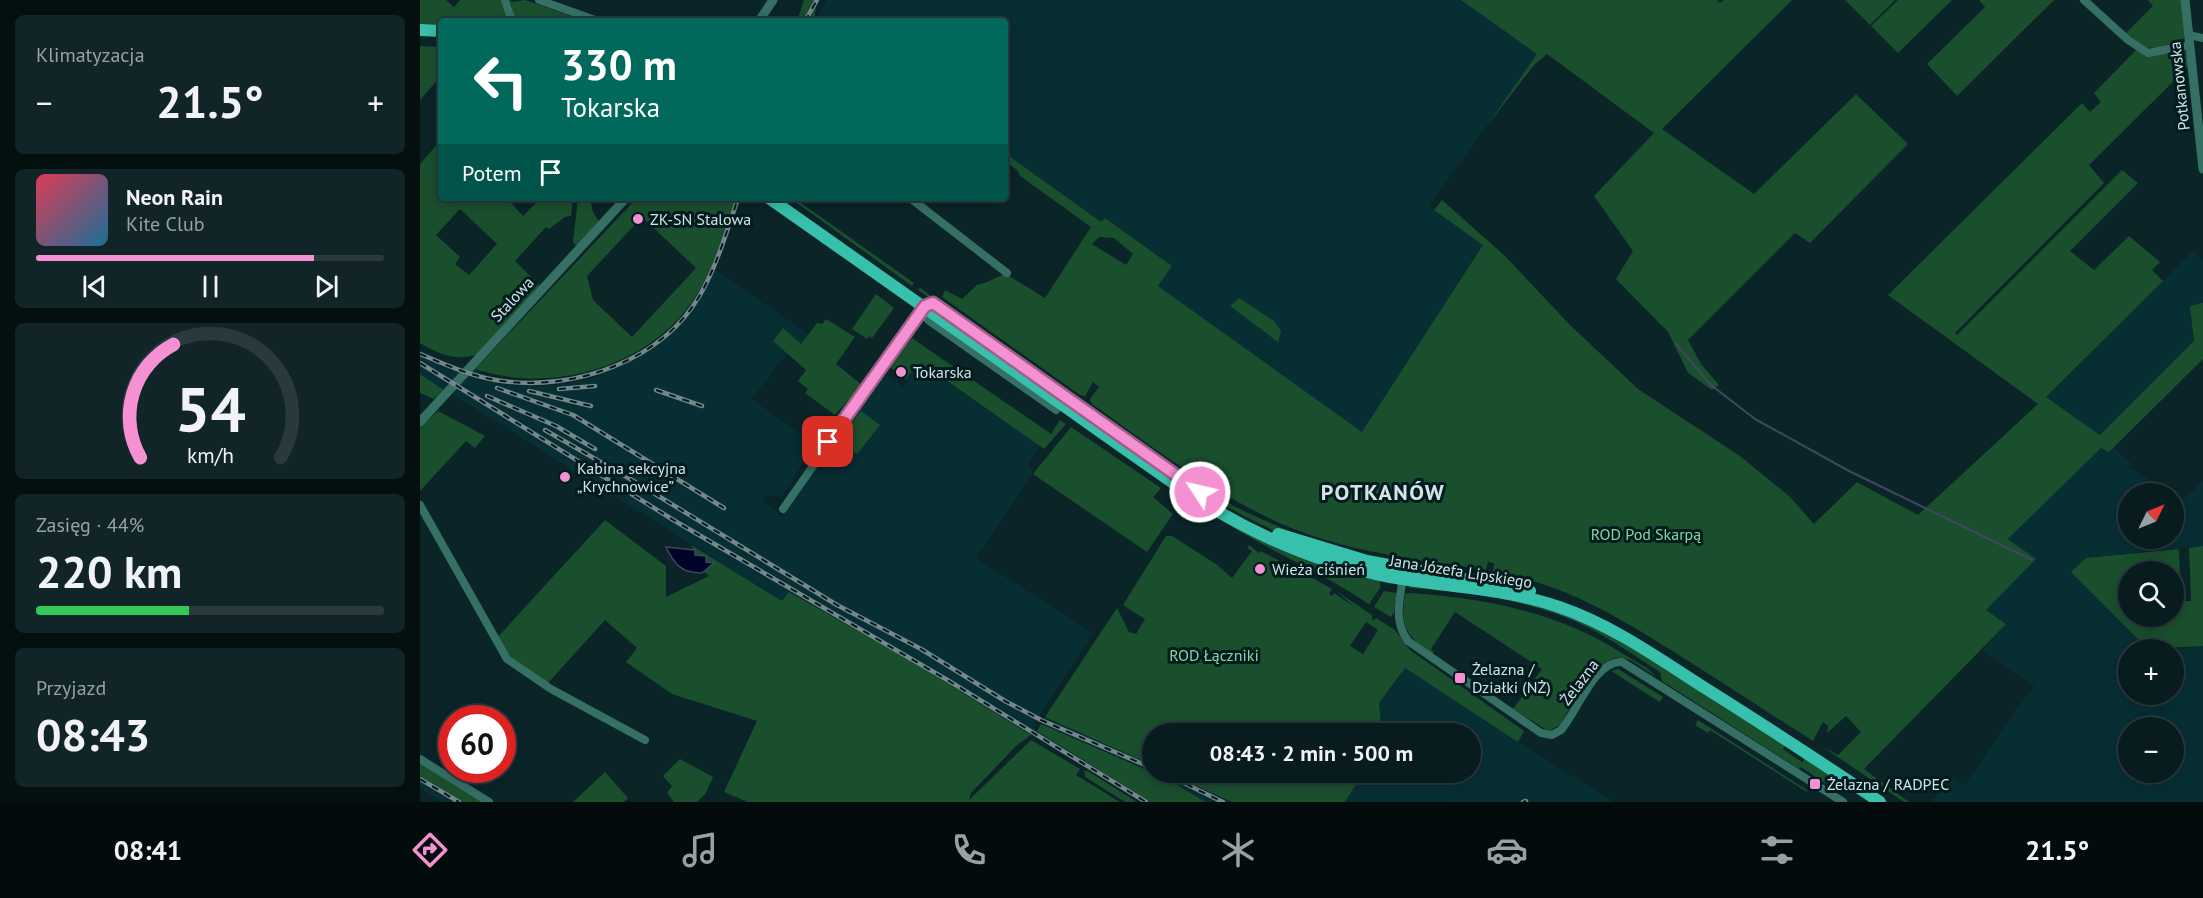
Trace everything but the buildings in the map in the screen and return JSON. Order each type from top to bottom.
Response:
[{"type":"main road","points":[[420,30],[438,31]]},
{"type":"main road","name":"Jana Józefa Lipskiego","points":[[774,201],[927,302]]},
{"type":"main road","name":"Jana Józefa Lipskiego","points":[[789,201],[1179,487],[1228,518],[1316,559],[1533,599],[1600,624],[1643,648],[1880,802]]},
{"type":"main road","name":"Jana Józefa Lipskiego","points":[[1404,574],[1508,585],[1562,600],[1599,615],[1653,646],[1892,802]]},
{"type":"street","points":[[505,0],[511,18]]},
{"type":"street","points":[[539,0],[590,18]]},
{"type":"street","points":[[761,18],[773,0]]},
{"type":"street","points":[[2084,0],[2128,40],[2148,53],[2203,38]]},
{"type":"street","name":"Potkanowska","points":[[2185,0],[2203,169]]},
{"type":"street","name":"Stalowa","points":[[420,422],[623,201]]},
{"type":"street","points":[[913,201],[1007,273]]},
{"type":"street","points":[[783,509],[927,302]]},
{"type":"street","points":[[928,320],[1056,410]]},
{"type":"street","points":[[420,505],[507,660],[550,688],[645,740]]},
{"type":"street","name":"Żelazna","points":[[1404,574],[1398,616],[1402,631],[1408,640],[1541,733],[1550,735],[1561,730],[1601,671],[1611,663],[1622,662],[1840,801]]},
{"type":"street","points":[[420,759],[489,802]]},
{"type":"shaded area","points":[[827,0],[1461,0],[1538,54],[1429,206],[1484,245],[1362,433],[1158,286],[1172,266],[1106,218],[1102,223],[1008,155],[1008,18],[816,18]]},
{"type":"shaded area","points":[[2194,250],[2203,260],[2203,332],[2100,435],[2046,397]]},
{"type":"shaded area","points":[[713,269],[809,334],[801,345],[782,329],[787,353],[752,399],[815,444],[782,496],[766,496],[763,502],[781,515],[886,375],[904,387],[915,366],[925,366],[1040,446],[1028,464],[1033,474],[976,558],[1093,633],[1039,716],[1031,735],[908,659],[790,592],[783,602],[420,374],[420,350],[459,368],[462,365],[481,371],[479,380],[515,386],[557,386],[592,378],[630,361],[663,338],[701,296]]},
{"type":"shaded area","points":[[2113,447],[2131,463],[2128,467],[2156,483],[2118,483],[2118,549],[2174,549],[2086,558],[2071,572],[2118,619],[2118,627],[2126,627],[2138,639],[2118,639],[2118,705],[2184,705],[2184,649],[2203,646],[2203,802],[1932,802],[1949,776],[1964,786],[2034,685],[1982,650],[2006,624],[1985,610],[2036,559],[2008,539],[2101,448],[2109,452]]},
{"type":"shaded area","points":[[2203,481],[2203,546],[2184,548],[2184,499]]},
{"type":"shaded area","points":[[1405,668],[1614,802],[1345,802],[1357,783],[1481,783],[1481,723],[1381,723],[1379,703]]},
{"type":"shaded area","points":[[1045,717],[1142,761],[1142,768],[1041,724]]},
{"type":"shaded area","points":[[1037,731],[1150,802],[1143,802],[1035,735]]},
{"type":"shaded area","points":[[420,776],[463,802],[442,802],[420,789]]},
{"type":"shaded area","points":[[1174,783],[1190,783],[1232,802],[1206,802]]},
{"type":"green space","points":[[420,0],[446,0],[454,7],[460,0],[503,0],[509,18],[438,18],[438,26],[420,25]]},
{"type":"green space","points":[[510,0],[513,2],[525,0],[576,18],[514,18]]},
{"type":"green space","points":[[804,0],[817,0],[814,18],[798,18]]},
{"type":"green space","points":[[1461,0],[1717,0],[1720,3],[1724,0],[1792,0],[1662,129],[1754,194],[1856,94],[1908,144],[1810,243],[1795,233],[1688,340],[1701,364],[1719,385],[1712,390],[1688,373],[1668,332],[1616,279],[1633,251],[1594,196],[1654,133],[1547,54],[1534,65],[1486,127],[1537,54]]},
{"type":"green space","points":[[1845,0],[1895,0],[1870,25]]},
{"type":"green space","points":[[1898,0],[1952,0],[1898,53],[1871,26]]},
{"type":"green space","points":[[1979,0],[2054,0],[1957,96],[1927,64],[1985,7]]},
{"type":"green space","points":[[2148,0],[2181,0],[2185,37],[2182,40],[2171,45],[2151,48],[2138,45],[2125,34],[2153,6]]},
{"type":"green space","points":[[420,46],[438,47],[438,79],[420,100]]},
{"type":"green space","name":"ROD Pod Skarpą","points":[[2184,48],[2189,66],[2089,165],[2104,183],[1955,333],[1957,335],[2122,170],[2138,183],[2070,251],[2094,270],[2129,236],[2160,262],[2152,270],[2163,281],[2046,397],[2100,435],[2194,341],[2190,306],[2203,303],[2203,359],[2109,452],[2101,448],[2008,539],[2036,559],[1986,610],[2006,624],[1864,769],[1909,802],[1904,802],[1823,747],[1838,755],[1861,732],[1846,716],[1827,733],[1828,726],[1823,722],[1813,741],[1620,619],[1546,585],[1493,572],[1494,563],[1488,562],[1486,570],[1365,550],[1317,537],[1267,517],[1190,473],[1092,404],[1090,399],[1099,387],[1093,382],[1085,396],[1080,395],[942,297],[945,290],[962,299],[977,285],[1006,274],[1045,298],[1091,227],[1020,176],[1018,171],[1008,163],[1008,155],[1101,222],[1105,218],[1172,266],[1158,286],[1362,432],[1483,245],[1434,210],[1442,200],[1504,255],[1570,325],[1638,389],[1740,456],[1789,496],[1814,524],[1857,482],[1918,515],[2038,404],[1888,295],[2082,103],[2090,112],[2101,102],[2094,93],[2136,50],[2147,54]],"holes":[[[1099,237],[1114,238],[1133,254],[1126,265],[1092,244]]]},
{"type":"green space","points":[[438,143],[438,201],[513,201],[511,203],[523,216],[538,201],[573,201],[571,216],[565,217],[549,229],[546,227],[515,261],[540,286],[476,355],[454,357],[420,343],[420,164]],"holes":[[[460,209],[497,244],[469,275],[455,264],[460,257],[436,235]]]},
{"type":"green space","points":[[578,201],[591,201],[593,212],[599,222],[576,246],[573,242]]},
{"type":"green space","points":[[634,201],[740,201],[702,286],[684,313],[660,336],[633,354],[603,367],[571,375],[539,378],[506,376],[475,369]],"holes":[[[642,217],[696,268],[632,337],[593,300],[587,276]]]},
{"type":"green space","points":[[794,201],[798,201],[914,283],[912,286]]},
{"type":"green space","points":[[920,288],[1066,391],[1064,393],[918,290]]},
{"type":"green space","points":[[876,294],[894,308],[872,338],[869,336],[867,339],[852,329]]},
{"type":"green space","points":[[1239,298],[1274,321],[1281,331],[1278,342],[1230,306]]},
{"type":"green space","points":[[826,319],[855,337],[836,364],[862,385],[835,415],[805,393],[808,389],[798,381],[806,370],[773,341],[783,328],[801,344],[817,323],[822,324]]},
{"type":"green space","points":[[912,338],[1051,434],[1060,420],[1066,424],[1044,449],[926,366],[915,366],[906,380],[904,377],[907,373],[899,367],[895,371],[890,367]]},
{"type":"green space","points":[[420,374],[444,390],[434,399],[420,393]]},
{"type":"green space","points":[[1088,406],[1235,507],[1295,534],[1383,562],[1300,540],[1249,518],[1180,476],[1092,413]]},
{"type":"green space","points":[[438,411],[485,436],[475,448],[466,441],[420,491],[420,427]]},
{"type":"green space","points":[[861,411],[880,425],[857,454],[837,443]]},
{"type":"green space","points":[[1080,421],[1200,504],[1341,573],[1380,581],[1380,588],[1369,604],[1209,513],[1076,422]]},
{"type":"green space","points":[[1071,427],[1161,488],[1153,497],[1173,514],[1147,552],[1033,474]]},
{"type":"green space","points":[[605,520],[666,566],[666,597],[709,576],[704,572],[705,562],[695,555],[691,545],[782,601],[789,592],[908,659],[1031,735],[1016,746],[971,793],[969,800],[1031,740],[1080,769],[1076,775],[1120,802],[748,802],[724,792],[757,721],[672,694],[626,662],[637,648],[605,620],[548,683],[515,661],[495,640]]},
{"type":"green space","name":"ROD Łączniki","points":[[1166,536],[1172,536],[1216,564],[1232,578],[1252,551],[1247,548],[1249,545],[1259,553],[1260,551],[1286,564],[1284,567],[1287,569],[1290,565],[1332,589],[1329,594],[1332,596],[1334,593],[1357,609],[1336,591],[1372,615],[1373,621],[1376,618],[1395,630],[1410,650],[1524,731],[1518,742],[1405,668],[1379,703],[1381,723],[1142,723],[1142,761],[1045,717],[1117,608],[1129,632],[1136,634],[1145,619],[1123,605]],"holes":[[[1366,622],[1378,630],[1363,654],[1350,646]]]},
{"type":"green space","points":[[2203,546],[2203,646],[2184,647],[2184,639],[2138,639],[2126,627],[2184,627],[2184,601],[2191,601],[2189,548]]},
{"type":"green space","points":[[2179,549],[2179,561],[2118,561],[2118,619],[2071,572],[2086,558]]},
{"type":"green space","points":[[1412,585],[1471,594],[1408,588]]},
{"type":"green space","points":[[1384,591],[1397,593],[1394,613],[1391,617],[1374,607]]},
{"type":"green space","points":[[1405,594],[1495,604],[1547,618],[1598,639],[1656,676],[1628,659],[1614,658],[1595,671],[1560,725],[1550,730],[1545,729],[1513,709],[1542,669],[1455,612],[1431,649],[1434,652],[1432,654],[1411,636],[1404,623]]},
{"type":"green space","points":[[1486,596],[1536,603],[1620,638],[1786,743],[1783,749],[1802,762],[1806,757],[1836,776],[1829,786],[1662,681],[1660,672],[1614,642],[1585,626],[1543,610]]},
{"type":"green space","points":[[1618,669],[1663,697],[1660,702],[1611,671]]},
{"type":"green space","points":[[1698,720],[1807,792],[1710,730],[1708,733],[1695,725]]},
{"type":"green space","points":[[1041,724],[1142,768],[1142,783],[1174,783],[1206,802],[1150,802],[1037,731]]},
{"type":"green space","points":[[680,759],[713,777],[706,793],[697,802],[674,802],[667,793],[672,786],[663,776]]},
{"type":"green space","points":[[420,763],[438,774],[438,783],[453,783],[484,802],[463,802],[420,776]]},
{"type":"green space","points":[[1084,771],[1088,771],[1137,802],[1125,802],[1085,777]]},
{"type":"green space","points":[[605,772],[628,798],[624,802],[573,802]]},
{"type":"green space","points":[[1190,783],[1357,783],[1345,802],[1232,802]]},
{"type":"water","points":[[666,547],[695,550],[695,555],[706,556],[706,562],[714,563],[702,573],[683,569],[675,563]]},
{"type":"waterway","points":[[1676,344],[1711,385],[1755,419],[1849,471],[2032,560]]},
{"type":"railway","points":[[807,18],[817,0]]},
{"type":"railway","points":[[420,354],[481,377],[530,383],[586,376],[640,354],[663,338],[684,318],[700,295],[717,260],[737,201]]},
{"type":"railway","points":[[420,363],[675,521],[949,681],[1146,802]]},
{"type":"railway","points":[[559,389],[595,386]]},
{"type":"railway","points":[[497,388],[573,415],[724,508]]},
{"type":"railway","points":[[656,390],[702,406]]},
{"type":"railway","points":[[529,391],[591,406]]},
{"type":"railway","points":[[487,396],[556,426],[595,449]]},
{"type":"railway","points":[[545,430],[637,483],[837,605],[921,649],[1005,701],[1041,720],[1142,764]]},
{"type":"railway","points":[[420,779],[459,802]]},
{"type":"railway","points":[[1184,783],[1223,802]]},
{"type":"place","name":"ZK-SN Stalowa","points":[[638,219]]},
{"type":"place","name":"Tokarska","points":[[901,372]]},
{"type":"place","name":"Kabina sekcyjna „Krychnowice”","points":[[565,477]]},
{"type":"place","name":"Wieża ciśnień","points":[[1260,569]]},
{"type":"place","name":"Żelazna / Działki (NŻ)","points":[[1460,678]]},
{"type":"place","name":"Żelazna / RADPEC","points":[[1815,784]]},
{"type":"district","name":"POTKANÓW","points":[[1383,492]]},
{"type":"route","points":[[828,442],[925,306],[933,303],[1200,492]]}]
